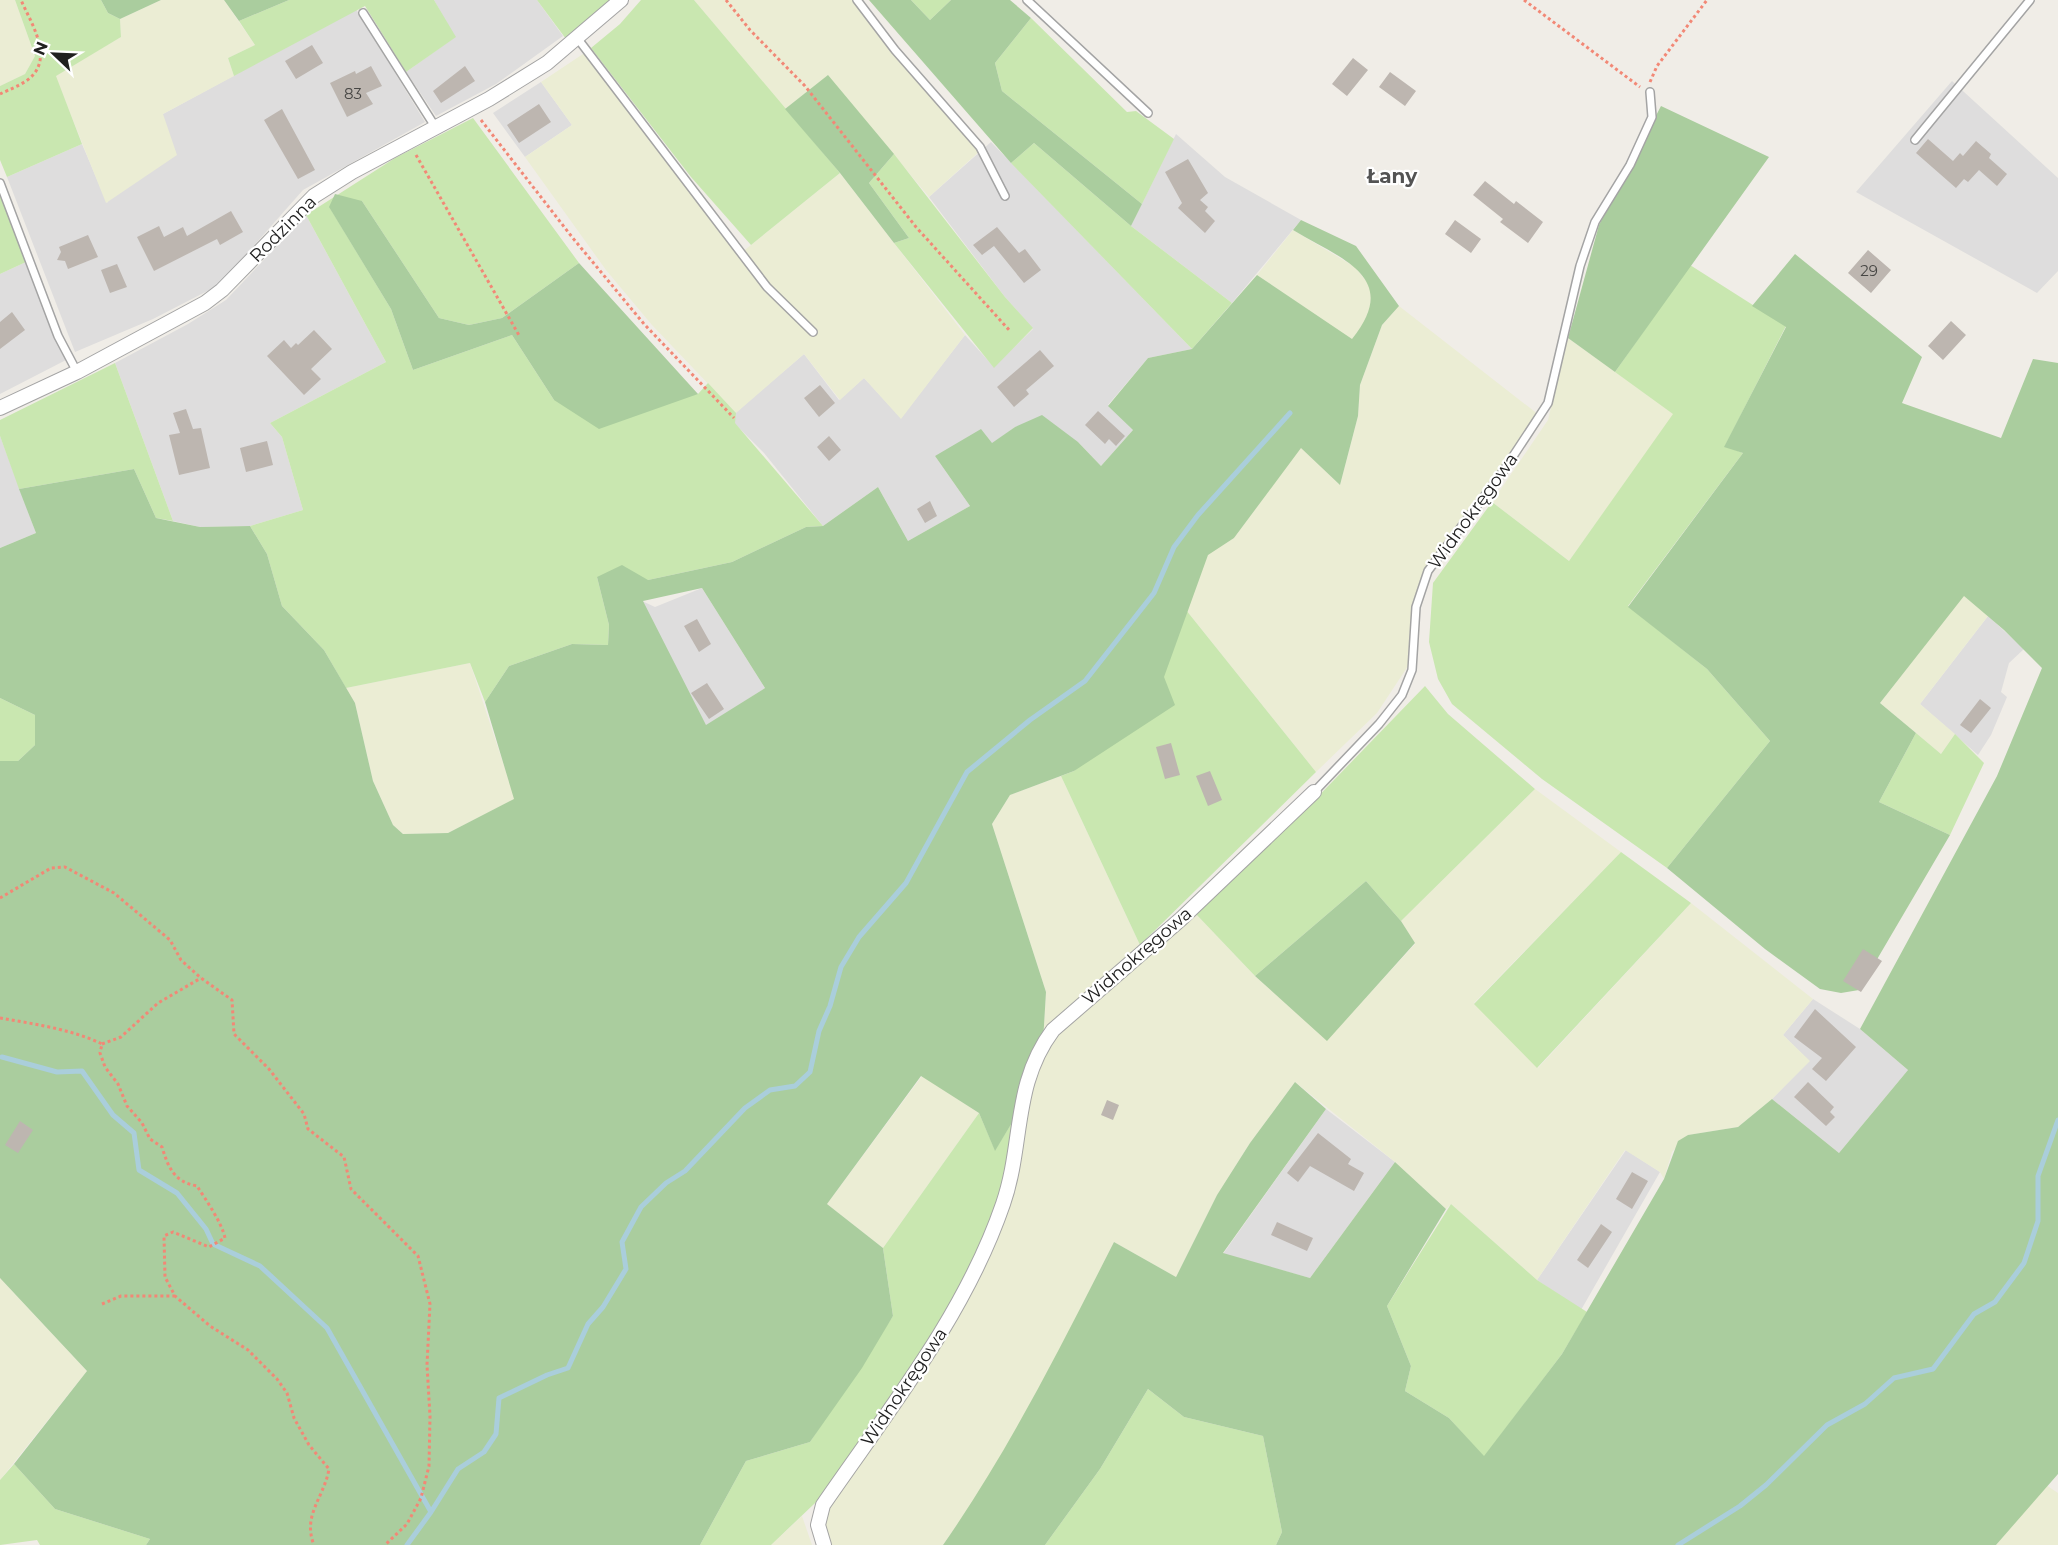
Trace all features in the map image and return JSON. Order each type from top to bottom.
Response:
[{"type":"street","name":"Rodzinna","points":[[0,408],[77,372],[205,303],[237,275],[314,196],[352,172],[474,107],[547,63],[578,39],[621,0]]},
{"type":"street","name":"Widnokręgowa","points":[[824,1545],[818,1525],[823,1505],[956,1311],[974,1274],[1003,1204],[1014,1166],[1027,1079],[1040,1048],[1053,1030],[1181,919],[1314,792]]},
{"type":"lane","points":[[857,0],[894,50],[980,147],[1005,196]]},
{"type":"lane","points":[[1027,0],[1148,113]]},
{"type":"lane","points":[[1915,140],[2030,0]]},
{"type":"lane","points":[[363,13],[436,128]]},
{"type":"lane","points":[[578,39],[767,288],[813,333]]},
{"type":"lane","name":"Widnokręgowa","points":[[1314,792],[1379,724],[1402,695],[1412,670],[1416,607],[1428,571],[1539,420],[1548,403],[1580,266],[1595,222],[1630,165],[1652,117],[1650,93]]},
{"type":"lane","points":[[0,183],[58,336],[77,372]]},
{"type":"path","points":[[0,94],[33,75],[39,64],[40,50],[35,31],[21,0]]},
{"type":"path","points":[[726,0],[750,30],[805,86],[916,227],[1010,331]]},
{"type":"path","points":[[1524,0],[1622,76],[1650,93]]},
{"type":"path","points":[[1650,93],[1650,82],[1657,66],[1707,0]]},
{"type":"path","points":[[474,107],[495,141],[644,324],[734,418]]},
{"type":"path","points":[[409,143],[520,337]]},
{"type":"path","points":[[0,898],[51,868],[65,867],[114,893],[170,940],[182,960],[201,978],[232,1000],[234,1034],[269,1069],[304,1114],[308,1129],[344,1157],[351,1189],[418,1256],[430,1304],[427,1365],[430,1416],[429,1466],[421,1498],[407,1524],[385,1545]]},
{"type":"path","points":[[0,1018],[44,1026],[102,1044],[122,1037],[158,1003],[201,978]]},
{"type":"path","points":[[102,1044],[100,1053],[105,1067],[118,1084],[126,1106],[142,1123],[150,1139],[162,1147],[168,1167],[183,1184],[197,1186],[212,1215],[223,1227],[225,1238],[209,1247],[173,1232],[164,1236],[165,1277],[176,1296],[210,1326],[248,1350],[287,1393],[294,1418],[309,1445],[329,1469],[326,1485],[314,1508],[308,1530],[314,1545]]},
{"type":"path","points":[[102,1304],[121,1296],[176,1296]]},
{"type":"shaded area","points":[[434,0],[537,0],[563,36],[496,84],[436,116],[406,72],[455,37]]},
{"type":"shaded area","points":[[356,9],[425,122],[303,190],[219,285],[153,319],[75,352],[7,177],[82,144],[107,203],[163,114]]},
{"type":"shaded area","points":[[1952,81],[2058,178],[2058,271],[2037,293],[1856,192]]},
{"type":"shaded area","points":[[541,82],[572,125],[525,157],[493,113]]},
{"type":"shaded area","points":[[1176,134],[1225,177],[1301,220],[1232,303],[1131,226]]},
{"type":"shaded area","points":[[991,142],[1192,349],[1148,358],[1108,405],[1133,430],[1101,466],[1078,442],[1015,427],[992,444],[935,456],[970,506],[908,541],[878,487],[823,526],[764,453],[729,418],[804,354],[839,400],[864,378],[901,418],[965,335],[994,367],[1033,329],[1005,297],[929,197]]},
{"type":"shaded area","points":[[306,215],[386,362],[270,423],[282,437],[303,510],[250,526],[200,527],[173,521],[115,363],[188,324],[226,300]]},
{"type":"shaded area","points":[[26,262],[66,360],[0,394],[0,274]]},
{"type":"shaded area","points":[[0,436],[36,533],[0,548]]},
{"type":"shaded area","points":[[702,588],[765,688],[706,726],[642,601],[655,607]]},
{"type":"shaded area","points":[[1988,616],[2024,649],[2009,663],[2001,692],[2007,697],[1991,735],[1978,755],[1920,704]]},
{"type":"shaded area","points":[[1813,999],[1860,1029],[1908,1070],[1839,1153],[1772,1099],[1809,1061],[1783,1035]]},
{"type":"shaded area","points":[[1326,1109],[1395,1162],[1310,1278],[1223,1254]]},
{"type":"shaded area","points":[[1626,1150],[1660,1172],[1581,1310],[1537,1280]]},
{"type":"green space","points":[[0,0],[15,0],[35,56],[25,74],[0,86]]},
{"type":"green space","points":[[15,0],[101,0],[108,13],[120,19],[121,37],[56,76],[82,144],[7,177],[0,160],[0,86],[25,74],[35,56]]},
{"type":"green space","points":[[101,0],[161,0],[120,19],[108,13]]},
{"type":"green space","points":[[161,0],[224,0],[255,45],[228,58],[234,76],[163,114],[177,155],[106,203],[55,75],[121,37],[120,19]]},
{"type":"green space","points":[[224,0],[289,0],[239,21]]},
{"type":"green space","points":[[289,0],[434,0],[456,37],[406,72],[365,6],[234,76],[228,58],[255,45],[239,21]]},
{"type":"green space","points":[[537,0],[611,0],[566,39]]},
{"type":"green space","points":[[641,0],[694,0],[840,173],[751,245],[691,177],[591,48],[620,24]]},
{"type":"green space","points":[[694,0],[854,0],[982,149],[929,197],[828,76],[785,109]]},
{"type":"green space","points":[[869,0],[911,0],[930,20],[951,0],[1010,0],[1031,18],[995,63],[1002,91],[1142,204],[1131,226],[1034,143],[1011,163]]},
{"type":"green space","points":[[911,0],[951,0],[930,20]]},
{"type":"green space","points":[[1031,18],[1127,112],[1136,111],[1174,139],[1142,204],[1002,91],[995,63]]},
{"type":"green space","points":[[586,52],[681,181],[732,235],[741,253],[840,173],[965,335],[901,419],[864,378],[840,400],[804,354],[736,413],[652,325],[606,270],[525,157],[572,125],[541,82]]},
{"type":"green space","points":[[828,75],[894,154],[869,183],[909,238],[894,243],[840,173],[785,109]]},
{"type":"green space","points":[[1661,106],[1769,157],[1615,372],[1568,338],[1599,225]]},
{"type":"green space","points":[[473,118],[579,263],[502,318],[469,325],[439,318],[362,201],[330,208],[391,309],[413,370],[512,335],[554,400],[698,394],[708,383],[736,413],[735,423],[823,526],[806,527],[732,562],[648,580],[597,577],[609,625],[608,645],[572,644],[509,666],[485,702],[470,663],[346,688],[324,650],[282,606],[267,554],[250,526],[303,510],[282,437],[270,423],[386,362],[306,215],[395,158]]},
{"type":"green space","points":[[1034,143],[1131,226],[1232,303],[1192,349],[1011,163]]},
{"type":"green space","points":[[894,154],[1005,297],[1033,328],[994,368],[894,243],[909,238],[869,183]]},
{"type":"green space","points":[[335,194],[362,201],[439,318],[469,325],[502,318],[579,263],[698,394],[599,429],[554,400],[512,335],[413,370],[391,309],[329,207]]},
{"type":"green space","points":[[0,195],[26,262],[0,274]]},
{"type":"green space","points":[[1301,220],[1356,246],[1399,306],[1382,325],[1360,385],[1358,416],[1340,485],[1301,448],[1234,538],[1208,555],[1164,677],[1175,705],[1074,771],[1010,795],[992,824],[1046,992],[1043,1042],[1016,1116],[995,1151],[979,1113],[921,1076],[827,1204],[883,1248],[893,1316],[862,1368],[810,1442],[746,1461],[700,1545],[146,1545],[150,1539],[55,1509],[14,1464],[87,1371],[0,1278],[0,761],[18,761],[35,745],[35,715],[0,698],[0,548],[36,533],[19,489],[134,469],[156,518],[200,527],[250,526],[267,554],[282,606],[324,650],[355,703],[373,781],[393,825],[403,834],[448,833],[514,799],[485,702],[509,666],[572,644],[608,645],[609,625],[597,577],[622,565],[648,580],[732,562],[806,527],[823,526],[878,487],[908,541],[970,506],[935,456],[981,429],[992,443],[1015,427],[1042,415],[1078,442],[1101,466],[1133,430],[1108,406],[1148,358],[1192,349],[1257,275],[1352,339],[1366,318],[1371,300],[1368,285],[1359,272],[1346,261],[1293,230]],"holes":[[[702,588],[765,688],[706,725],[643,601]]]},
{"type":"green space","points":[[1293,230],[1355,267],[1371,287],[1372,308],[1366,322],[1352,340],[1257,275]]},
{"type":"green space","points":[[1795,254],[1922,357],[1902,403],[2001,438],[2033,359],[2058,363],[2058,1474],[1996,1545],[1276,1545],[1282,1532],[1263,1436],[1184,1417],[1148,1389],[1100,1469],[1045,1545],[943,1545],[1013,1434],[1114,1242],[1176,1277],[1217,1195],[1250,1143],[1295,1082],[1326,1109],[1223,1253],[1310,1278],[1395,1162],[1446,1209],[1387,1306],[1411,1366],[1405,1391],[1449,1418],[1484,1456],[1562,1354],[1664,1179],[1678,1141],[1688,1135],[1738,1127],[1772,1099],[1839,1153],[1908,1070],[1860,1029],[1997,776],[2042,668],[2004,630],[1964,596],[1880,703],[1916,733],[1879,802],[1950,835],[1859,990],[1841,993],[1820,989],[1765,949],[1667,868],[1770,741],[1707,669],[1628,607],[1743,453],[1724,447],[1786,327],[1752,306]]},
{"type":"green space","points":[[1690,265],[1786,326],[1725,446],[1743,453],[1628,606],[1707,669],[1770,741],[1667,868],[1542,779],[1452,704],[1438,679],[1429,642],[1433,583],[1492,502],[1569,561],[1673,414],[1615,372]]},
{"type":"green space","points":[[1399,306],[1539,415],[1425,569],[1416,594],[1410,663],[1377,713],[1316,772],[1186,610],[1208,554],[1234,538],[1301,447],[1340,485],[1358,416],[1360,385],[1382,325]]},
{"type":"green space","points":[[1568,338],[1674,414],[1569,561],[1492,502],[1548,420]]},
{"type":"green space","points":[[115,363],[173,521],[156,518],[134,469],[19,489],[0,436],[0,420]]},
{"type":"green space","points":[[1964,595],[1988,616],[1920,704],[1955,734],[1941,754],[1880,703]]},
{"type":"green space","points":[[1186,610],[1316,772],[1140,945],[1061,776],[1074,771],[1163,677]]},
{"type":"green space","points":[[470,663],[515,799],[448,833],[403,834],[393,825],[373,781],[355,703],[346,688]]},
{"type":"green space","points":[[1425,686],[1448,714],[1535,789],[1401,921],[1366,881],[1255,976],[1195,913],[1303,812]]},
{"type":"green space","points":[[0,698],[35,715],[35,745],[18,761],[0,761]]},
{"type":"green space","points":[[1916,733],[1941,754],[1955,734],[1984,763],[1950,835],[1879,802]]},
{"type":"green space","points":[[1061,776],[1140,945],[1043,1042],[1046,992],[992,824],[1010,795]]},
{"type":"green space","points":[[1535,789],[1621,852],[1474,1003],[1538,1068],[1691,903],[1813,999],[1783,1035],[1810,1061],[1772,1099],[1738,1127],[1688,1135],[1672,1152],[1664,1179],[1660,1172],[1625,1150],[1537,1280],[1451,1204],[1446,1209],[1395,1162],[1295,1082],[1250,1143],[1217,1195],[1176,1277],[1114,1242],[1047,1375],[984,1486],[943,1545],[826,1545],[821,1522],[1030,1090],[1043,1058],[1058,1035],[1126,971],[1195,913],[1255,976],[1327,1040],[1415,944],[1401,921]]},
{"type":"green space","points":[[1621,852],[1691,903],[1537,1068],[1474,1004]]},
{"type":"green space","points":[[1366,881],[1401,921],[1415,943],[1327,1041],[1255,976]]},
{"type":"green space","points":[[922,1076],[979,1113],[883,1248],[827,1204]]},
{"type":"green space","points":[[979,1113],[995,1150],[1016,1116],[1002,1189],[987,1238],[956,1299],[834,1485],[771,1545],[700,1545],[746,1461],[810,1442],[893,1316],[883,1248]]},
{"type":"green space","points":[[1451,1204],[1537,1280],[1587,1312],[1562,1354],[1484,1457],[1449,1418],[1405,1391],[1411,1366],[1387,1306]]},
{"type":"green space","points":[[0,1278],[87,1371],[0,1480]]},
{"type":"green space","points":[[1148,1389],[1184,1417],[1263,1436],[1282,1532],[1276,1545],[1045,1545],[1100,1469]]},
{"type":"green space","points":[[14,1464],[55,1509],[150,1539],[146,1545],[40,1545],[37,1540],[0,1545],[0,1480]]},
{"type":"green space","points":[[2046,1485],[2058,1493],[2058,1545],[1996,1545]]},
{"type":"green space","points":[[802,1516],[812,1545],[771,1545]]},
{"type":"building","points":[[312,45],[323,63],[296,79],[285,61]]},
{"type":"building","points":[[1353,58],[1368,70],[1347,96],[1332,84]]},
{"type":"building","points":[[371,66],[382,86],[366,93],[373,104],[347,117],[330,83]]},
{"type":"building","points":[[465,66],[475,81],[441,103],[433,91]]},
{"type":"building","points":[[1390,72],[1416,91],[1405,106],[1379,87]]},
{"type":"building","points":[[539,104],[551,122],[519,143],[507,125]]},
{"type":"building","points":[[282,109],[315,170],[298,179],[264,120]]},
{"type":"building","points":[[1928,139],[1953,161],[1960,153],[1963,156],[1976,141],[1991,154],[1989,158],[2007,174],[1997,186],[1979,170],[1968,182],[1964,179],[1956,188],[1916,153]]},
{"type":"building","points":[[1188,159],[1208,193],[1200,200],[1208,207],[1205,211],[1215,221],[1205,233],[1178,208],[1182,203],[1165,172]]},
{"type":"building","points":[[1485,181],[1514,204],[1516,201],[1543,222],[1528,243],[1500,222],[1503,219],[1473,195]]},
{"type":"building","points":[[231,211],[243,232],[220,245],[217,239],[154,271],[137,237],[159,226],[164,237],[183,227],[187,236]]},
{"type":"building","points":[[1455,220],[1481,239],[1471,253],[1445,234]]},
{"type":"building","points":[[997,227],[1019,253],[1025,249],[1041,270],[1024,283],[994,246],[982,255],[973,245]]},
{"type":"building","points":[[88,235],[98,257],[68,269],[65,261],[57,260],[61,252],[59,247]]},
{"type":"building","points":[[1868,250],[1891,270],[1871,293],[1848,273]]},
{"type":"building","points":[[117,264],[127,287],[110,293],[101,270]]},
{"type":"building","points":[[12,312],[25,330],[0,349],[0,322]]},
{"type":"building","points":[[1951,321],[1966,335],[1943,360],[1928,346]]},
{"type":"building","points":[[314,330],[332,349],[311,369],[321,379],[304,395],[267,356],[284,340],[291,348],[296,343],[298,345]]},
{"type":"building","points":[[1040,350],[1054,366],[1026,390],[1029,394],[1014,407],[997,387]]},
{"type":"building","points":[[820,385],[835,403],[819,417],[804,398]]},
{"type":"building","points":[[186,409],[193,429],[201,428],[210,468],[179,475],[169,435],[180,433],[173,413]]},
{"type":"building","points":[[1098,411],[1125,436],[1116,446],[1109,439],[1105,444],[1085,425]]},
{"type":"building","points":[[829,436],[841,450],[829,461],[817,447]]},
{"type":"building","points":[[267,441],[273,465],[246,472],[240,448]]},
{"type":"building","points":[[930,501],[937,516],[925,523],[917,509]]},
{"type":"building","points":[[697,619],[711,644],[699,652],[684,626]]},
{"type":"building","points":[[707,683],[724,709],[709,719],[691,693]]},
{"type":"building","points":[[1980,699],[1991,708],[1971,733],[1960,725]]},
{"type":"building","points":[[1171,743],[1180,775],[1165,779],[1156,747]]},
{"type":"building","points":[[1210,771],[1222,800],[1208,806],[1196,776]]},
{"type":"building","points":[[1863,949],[1882,961],[1861,992],[1843,981]]},
{"type":"building","points":[[1815,1009],[1856,1047],[1826,1081],[1812,1069],[1822,1058],[1794,1037]]},
{"type":"building","points":[[1808,1082],[1834,1107],[1830,1112],[1835,1117],[1826,1126],[1794,1097]]},
{"type":"building","points":[[1107,1100],[1119,1105],[1113,1120],[1101,1115]]},
{"type":"building","points":[[20,1121],[33,1130],[18,1153],[5,1145]]},
{"type":"building","points":[[1318,1133],[1351,1159],[1348,1164],[1364,1173],[1354,1191],[1310,1166],[1298,1182],[1287,1173]]},
{"type":"building","points":[[1632,1172],[1648,1181],[1632,1209],[1616,1199]]},
{"type":"building","points":[[1277,1222],[1313,1238],[1307,1251],[1271,1235]]},
{"type":"building","points":[[1601,1224],[1612,1232],[1588,1268],[1577,1260]]},
{"type":"waterway","points":[[431,1512],[458,1469],[484,1452],[496,1434],[499,1398],[547,1375],[568,1368],[588,1324],[603,1307],[626,1269],[622,1242],[641,1207],[666,1183],[685,1171],[745,1108],[770,1090],[795,1086],[810,1072],[819,1031],[830,1006],[841,967],[859,937],[906,883],[967,772],[1030,720],[1085,681],[1154,593],[1174,547],[1198,515],[1290,413]]},
{"type":"waterway","points":[[2,1057],[57,1072],[82,1071],[113,1115],[134,1133],[139,1170],[177,1193],[206,1229],[213,1244],[260,1266],[327,1328],[431,1512],[407,1545]]},
{"type":"waterway","points":[[1678,1545],[1740,1506],[1766,1485],[1827,1425],[1865,1404],[1894,1378],[1933,1369],[1974,1314],[1995,1302],[2024,1263],[2038,1221],[2038,1176],[2058,1120]]},
{"type":"district","name":"Łany","points":[[1392,176]]}]
